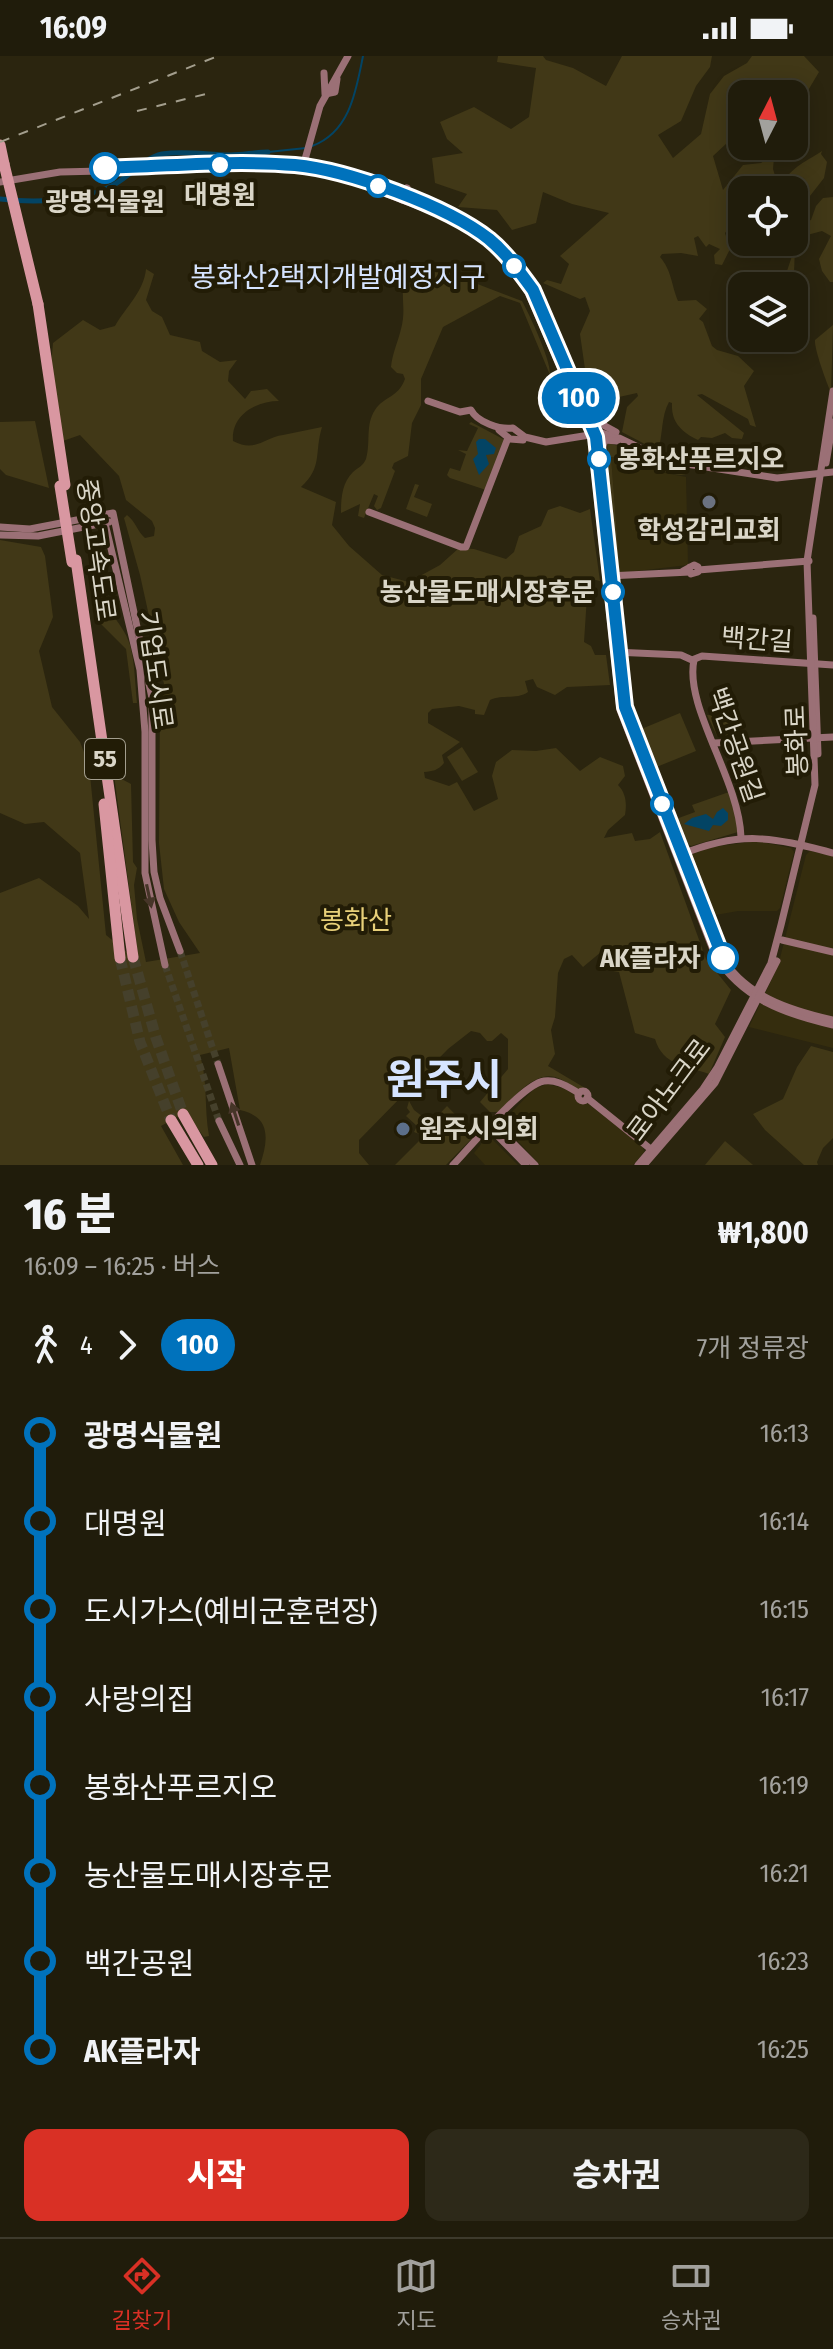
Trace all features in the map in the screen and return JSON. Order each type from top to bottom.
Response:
[{"type":"highway","name":"중앙고속도로","points":[[0,145],[1,162],[36,305],[133,957]]},
{"type":"highway","name":"중앙고속도로","points":[[74,561],[120,958]]},
{"type":"highway","points":[[183,1114],[212,1165]]},
{"type":"highway","points":[[171,1120],[198,1165]]},
{"type":"street","points":[[302,168],[325,94],[349,56]]},
{"type":"street","points":[[325,94],[335,92],[335,84],[349,56]]},
{"type":"street","points":[[324,73],[325,94]]},
{"type":"street","points":[[292,165],[305,155]]},
{"type":"street","points":[[305,155],[317,168]]},
{"type":"street","points":[[0,180],[61,167],[146,169],[292,165],[404,194],[460,224],[501,256],[527,290],[592,435],[616,652],[625,707],[644,768],[720,954],[742,982],[757,995]]},
{"type":"street","points":[[212,167],[317,168],[341,173],[404,194],[442,211],[488,238],[533,290],[580,399],[600,463]]},
{"type":"street","name":"봉화로","points":[[826,476],[833,391]]},
{"type":"street","points":[[580,399],[605,426],[657,457]]},
{"type":"street","points":[[428,401],[539,444],[557,446],[592,435],[613,435],[657,457],[692,467]]},
{"type":"street","name":"봉화로","points":[[757,995],[771,963],[819,786],[809,561],[833,422]]},
{"type":"street","points":[[592,435],[610,438],[655,461],[777,483],[826,476]]},
{"type":"street","points":[[369,512],[466,547],[512,436]]},
{"type":"street","points":[[608,576],[600,463],[602,443],[609,439],[617,441]]},
{"type":"street","name":"기업도시로","points":[[165,965],[145,873],[144,697],[130,621],[104,519],[113,513],[152,698],[154,872],[160,898],[180,951]]},
{"type":"street","points":[[0,527],[30,529],[104,519]]},
{"type":"street","points":[[0,535],[38,536],[83,528],[104,519]]},
{"type":"street","points":[[83,528],[100,531],[111,543]]},
{"type":"street","points":[[608,576],[809,561]]},
{"type":"street","name":"백간길","points":[[616,652],[833,665]]},
{"type":"street","name":"백간공원길","points":[[692,657],[693,689],[737,802],[741,837]]},
{"type":"street","points":[[815,738],[833,737]]},
{"type":"street","name":"봉화로","points":[[714,743],[815,738]]},
{"type":"street","points":[[680,855],[711,843],[741,837],[768,838],[833,853]]},
{"type":"street","name":"봉화로","points":[[757,995],[776,963],[803,845]]},
{"type":"street","points":[[680,855],[715,955],[725,972],[792,1015],[833,1023]]},
{"type":"street","points":[[782,940],[833,952]]},
{"type":"street","points":[[742,982],[758,984],[764,976]]},
{"type":"street","name":"로아노크로","points":[[638,1165],[703,1089],[725,1058],[757,995]]},
{"type":"street","points":[[218,1064],[252,1165]]},
{"type":"street","points":[[453,1165],[508,1108],[543,1081],[553,1081],[579,1093],[579,1100],[587,1098],[652,1150]]},
{"type":"street","points":[[508,1108],[500,1123],[526,1165]]},
{"type":"street","points":[[219,1121],[240,1165]]},
{"type":"street","points":[[491,1125],[535,1165]]},
{"type":"street","points":[[474,1143],[489,1136],[511,1145]]},
{"type":"street","name":"로아노크로","points":[[644,1165],[652,1150]]},
{"type":"shaded area","points":[[611,457],[627,457],[660,472],[686,477],[688,565],[620,573]]},
{"type":"shaded area","points":[[757,841],[791,848],[794,852],[780,908],[777,911],[738,911],[710,916],[690,858],[712,847]]},
{"type":"shaded area","points":[[810,851],[833,856],[833,1048],[749,1027],[778,966],[806,855]]},
{"type":"shaded area","points":[[547,1084],[563,1088],[585,1101],[643,1147],[644,1152],[633,1165],[540,1165],[501,1123],[534,1089]]},
{"type":"shaded area","points":[[485,1139],[492,1139],[518,1165],[485,1165],[474,1153]]},
{"type":"green space","points":[[498,56],[543,56],[606,86],[622,56],[712,56],[710,67],[696,86],[681,121],[658,135],[673,158],[701,134],[710,94],[724,76],[747,63],[752,56],[804,56],[819,72],[808,90],[808,80],[728,80],[728,142],[713,156],[723,190],[728,184],[728,229],[725,233],[728,253],[722,265],[715,264],[714,255],[720,249],[709,244],[706,247],[698,236],[694,238],[698,256],[681,253],[662,254],[660,257],[678,301],[696,300],[707,309],[699,319],[712,346],[738,356],[754,371],[744,386],[756,427],[750,425],[748,419],[702,394],[697,395],[744,433],[742,439],[725,433],[698,440],[678,426],[672,403],[669,402],[658,451],[622,432],[627,407],[638,396],[637,393],[619,397],[613,393],[607,395],[599,405],[610,417],[605,420],[584,399],[576,375],[585,369],[580,334],[590,311],[585,297],[580,299],[543,283],[547,280],[561,284],[569,264],[560,256],[609,213],[572,204],[543,192],[536,223],[512,230],[497,210],[458,207],[467,194],[435,183],[432,158],[463,153],[447,139],[440,122],[474,107],[511,129],[529,117],[536,68],[497,62]]},
{"type":"green space","points":[[822,151],[827,162],[824,178],[808,198],[808,176],[788,176]]},
{"type":"green space","points":[[765,160],[774,160],[775,176],[734,176],[743,165]]},
{"type":"green space","points":[[833,197],[833,282],[822,271],[819,259],[831,236],[822,231],[808,235],[808,221],[823,198]]},
{"type":"green space","points":[[792,256],[795,256],[794,272],[787,272]]},
{"type":"green space","points":[[433,267],[522,301],[544,349],[550,375],[520,303],[500,296],[443,327],[421,379],[421,405],[412,423],[408,456],[394,463],[392,468],[395,471],[381,508],[377,510],[374,506],[378,496],[374,494],[364,518],[358,516],[360,504],[341,513],[346,481],[366,459],[372,416],[379,405],[399,390],[405,379],[403,374],[391,367],[403,317],[405,284],[419,272]]},
{"type":"green space","name":"봉화산","points":[[146,269],[154,274],[146,300],[152,311],[162,317],[170,335],[200,342],[202,351],[220,362],[237,360],[229,371],[228,381],[245,399],[251,391],[267,389],[279,401],[247,411],[236,424],[233,441],[247,446],[322,427],[315,466],[301,487],[336,502],[332,525],[349,546],[382,575],[409,582],[440,565],[459,548],[474,549],[506,559],[514,552],[519,536],[541,526],[548,510],[560,506],[580,513],[590,509],[600,581],[583,577],[578,584],[587,596],[584,642],[591,646],[595,655],[606,655],[610,685],[567,687],[555,695],[537,687],[533,679],[525,681],[528,692],[524,694],[490,700],[484,715],[459,706],[432,709],[428,713],[428,723],[460,742],[442,755],[444,763],[439,768],[424,772],[425,778],[449,786],[457,782],[474,811],[498,799],[492,776],[496,762],[512,750],[556,748],[580,771],[600,757],[623,766],[625,776],[618,785],[625,799],[625,815],[608,830],[604,838],[632,833],[635,841],[650,839],[660,832],[706,959],[731,990],[715,1024],[725,1037],[709,1074],[670,1060],[655,1039],[635,1033],[619,972],[613,971],[601,952],[583,967],[572,955],[564,959],[558,973],[551,1030],[555,1054],[548,1066],[585,1088],[583,1091],[559,1078],[547,1076],[531,1082],[498,1112],[490,1112],[480,1102],[508,1069],[508,1039],[501,1033],[492,1041],[487,1041],[480,1033],[471,1031],[448,1049],[359,1140],[359,1153],[369,1165],[260,1165],[265,1131],[258,1118],[240,1110],[229,1048],[200,1055],[209,1136],[204,1137],[189,1117],[183,1114],[161,1126],[183,1165],[0,1165],[0,893],[39,878],[78,906],[89,919],[80,853],[44,822],[25,824],[0,813],[0,540],[41,547],[45,556],[53,617],[39,651],[52,707],[80,742],[89,765],[106,935],[139,962],[114,775],[131,784],[133,862],[137,868],[134,885],[146,962],[200,953],[179,922],[164,889],[159,843],[160,700],[164,684],[124,518],[127,515],[145,538],[154,536],[155,528],[152,521],[126,500],[119,476],[80,435],[60,442],[51,365],[53,343],[83,320],[100,330],[115,326],[138,292]]},
{"type":"green space","points":[[833,325],[831,393],[815,340]]},
{"type":"green space","points":[[35,421],[49,488],[6,475],[0,469],[0,422]]},
{"type":"green space","points":[[471,422],[505,440],[486,490],[447,475],[450,468],[460,471],[466,454],[458,450],[467,451],[478,428],[469,424]]},
{"type":"green space","points":[[607,443],[619,446],[655,468],[611,457],[620,573],[616,567]]},
{"type":"green space","points":[[415,484],[419,485],[414,497],[432,504],[427,517],[406,509]]},
{"type":"green space","points":[[90,544],[99,546],[96,553],[101,559],[104,576],[109,580],[107,601],[130,645],[137,703],[133,703],[126,649],[94,617],[90,589]]},
{"type":"green space","points":[[680,713],[696,751],[654,768],[639,730]]},
{"type":"green space","points":[[707,715],[732,716],[731,738],[717,736]]},
{"type":"green space","points":[[462,747],[478,772],[462,781],[447,757]]},
{"type":"green space","points":[[729,792],[735,807],[738,832],[691,846],[688,844],[676,819],[695,812],[692,805]]},
{"type":"green space","points":[[811,1046],[833,1052],[833,1138],[823,1148],[818,1165],[804,1165],[765,1130],[753,1114],[783,1099],[797,1067]]},
{"type":"green space","points":[[409,1101],[414,1110],[431,1123],[447,1106],[475,1135],[446,1165],[395,1165],[420,1140],[419,1134],[414,1132],[417,1126],[406,1116],[410,1112],[407,1108]]},
{"type":"green space","points":[[725,1141],[753,1165],[705,1165]]},
{"type":"water","points":[[485,439],[496,448],[494,454],[486,455],[489,464],[479,475],[473,459],[478,454],[476,442]]},
{"type":"water","points":[[723,808],[728,813],[728,820],[721,826],[713,825],[709,831],[684,824],[706,814],[713,819]]},
{"type":"waterway","points":[[312,146],[325,140],[343,121],[354,96],[363,56]]},
{"type":"waterway","points":[[268,152],[306,148]]},
{"type":"waterway","points":[[0,199],[43,201],[89,194],[115,184],[149,159],[162,154],[268,152]]},
{"type":"tunnel","points":[[180,951],[218,1064]]},
{"type":"tunnel","points":[[133,957],[156,1038],[183,1114]]},
{"type":"tunnel","points":[[120,958],[140,1042],[171,1120]]},
{"type":"tunnel","points":[[165,965],[219,1121]]},
{"type":"railway","points":[[0,142],[218,56]]},
{"type":"railway","points":[[137,111],[210,93]]},
{"type":"bus line","name":"100","points":[[105,168],[260,164],[303,166],[341,173],[460,220],[497,246],[533,290],[596,437],[625,707],[723,958]]},
{"type":"place","name":"대명원","points":[[220,165]]},
{"type":"place","name":"광명식물원","points":[[105,168]]},
{"type":"place","name":"봉화산푸르지오","points":[[599,459]]},
{"type":"place","name":"학성감리교회","points":[[709,502]]},
{"type":"place","name":"농산물도매시장후문","points":[[613,592]]},
{"type":"place","name":"AK플라자","points":[[723,958]]},
{"type":"place","name":"원주시의회","points":[[403,1129]]},
{"type":"district","name":"봉화산2택지개발예정지구","points":[[338,277]]},
{"type":"district","name":"원주시","points":[[444,1080]]}]
